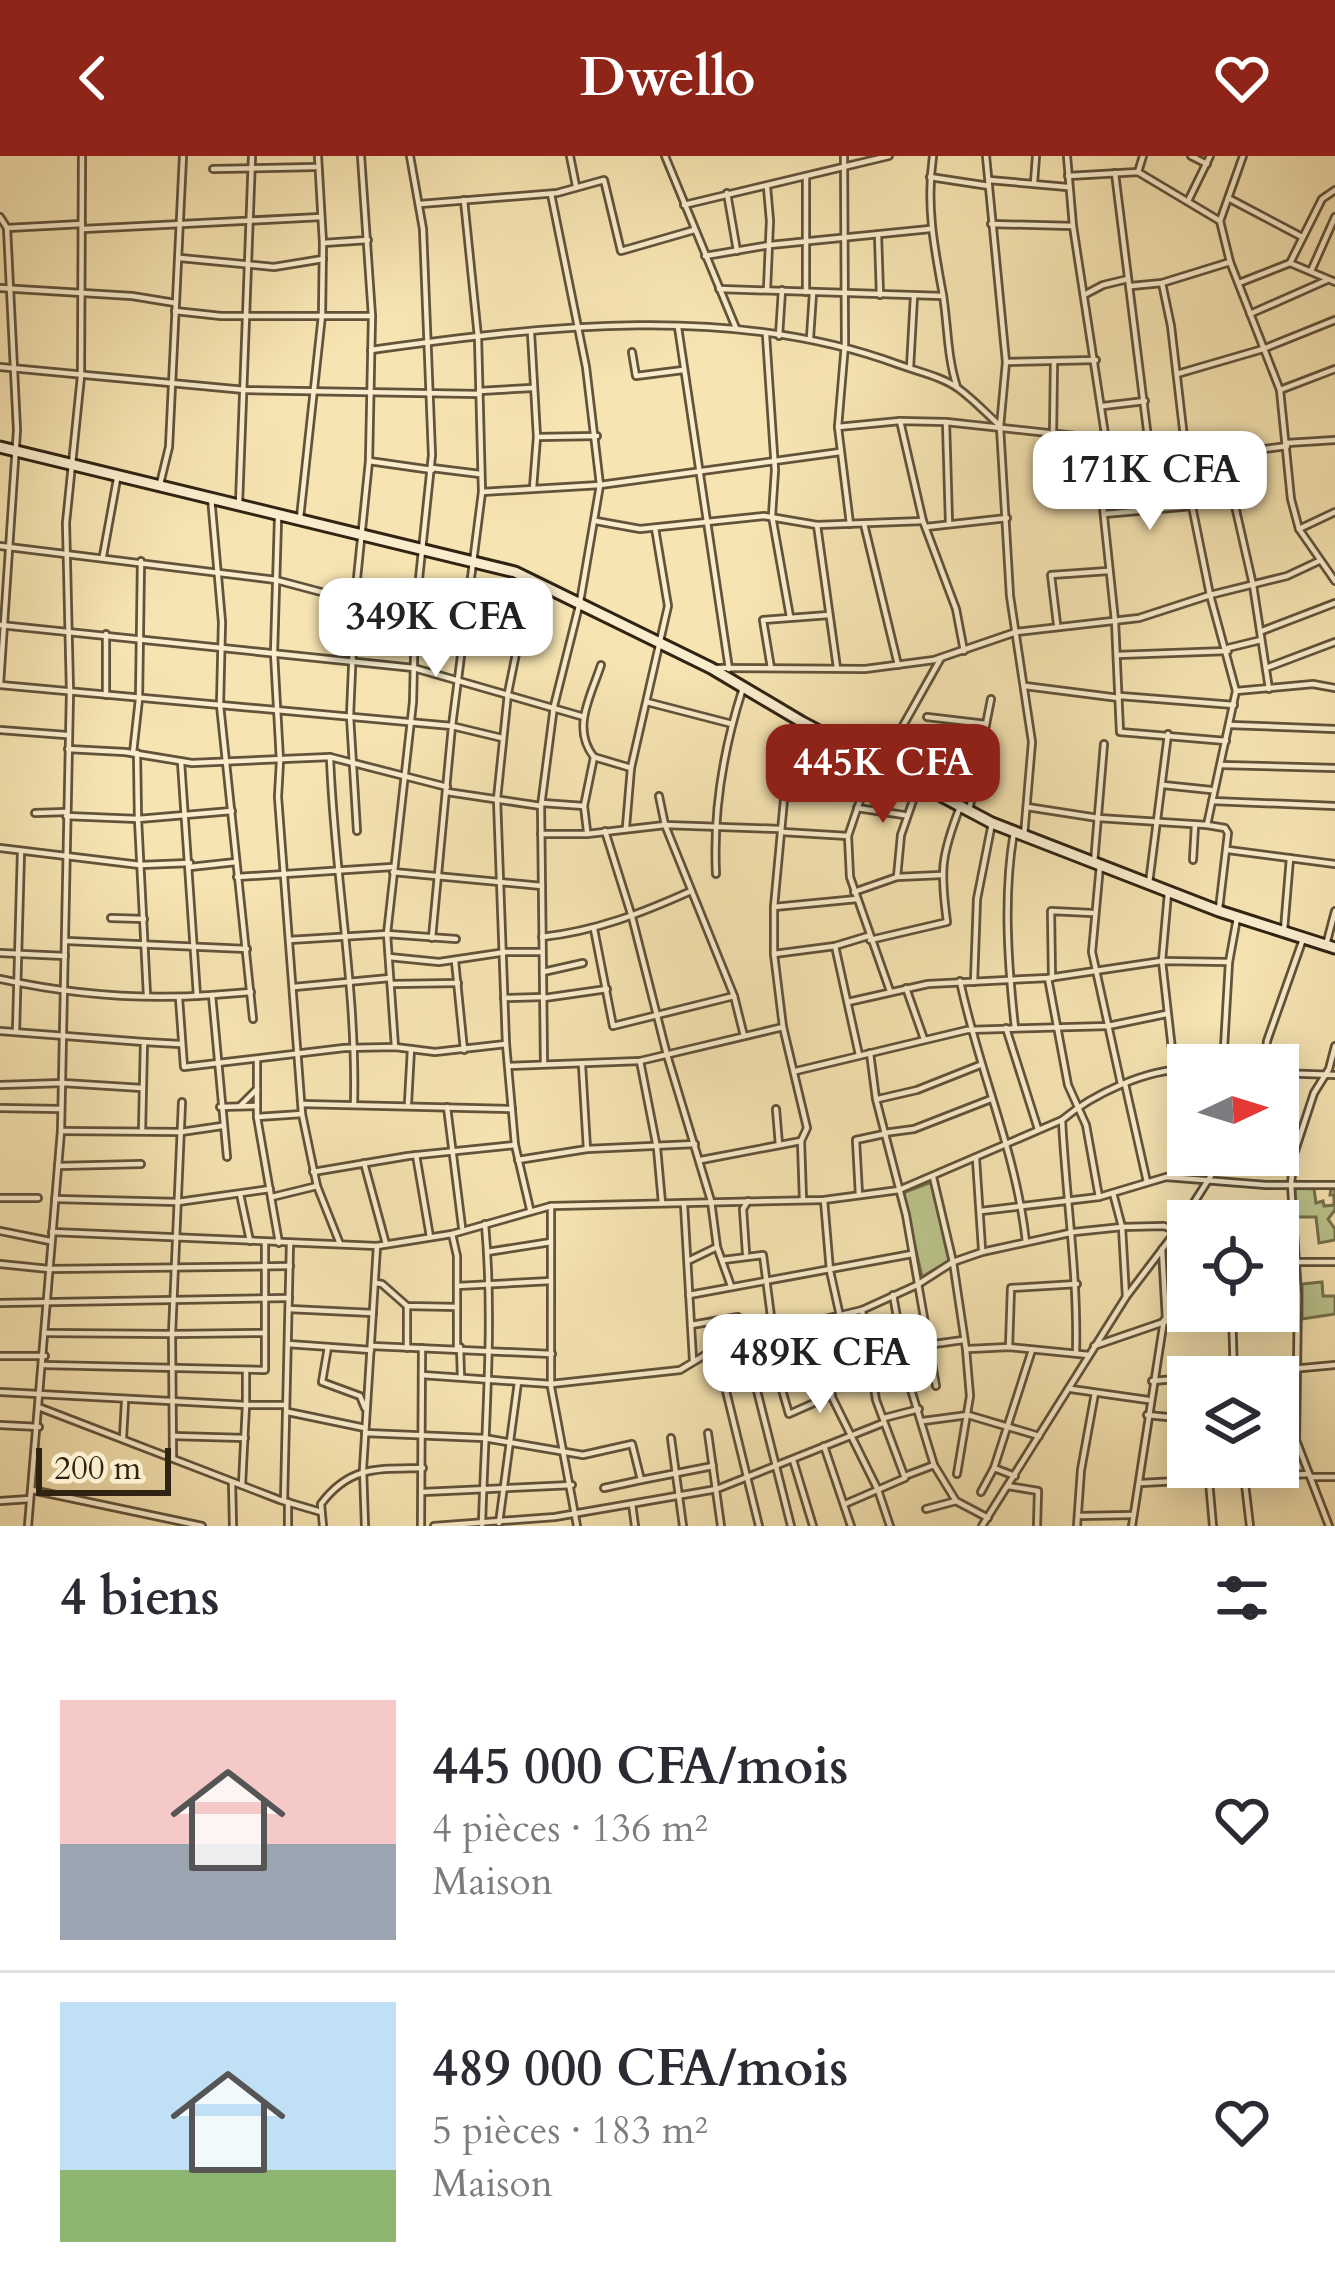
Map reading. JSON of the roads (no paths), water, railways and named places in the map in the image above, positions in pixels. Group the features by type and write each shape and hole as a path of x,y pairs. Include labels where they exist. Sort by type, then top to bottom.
{"street":[{"path":"28,1526 62,1109 70,692 66,523 81,376 82,156"},
{"path":"160,484 169,447 183,156"},
{"path":"238,504 252,156"},
{"path":"300,518 322,315 318,156"},
{"path":"357,831 350,716 355,598 369,461 372,316 361,157 373,156"},
{"path":"395,1047 387,934 432,469 420,204 410,156"},
{"path":"570,156 577,188"},
{"path":"665,156 737,331"},
{"path":"844,156 844,344 838,427 850,524"},
{"path":"684,205 886,156"},
{"path":"933,156 930,229 943,296 947,358 957,387"},
{"path":"986,156 1006,362 1000,427 1007,518 1016,632 1032,742 1028,807 1009,862 1015,1028"},
{"path":"1034,183 1036,156"},
{"path":"1067,156 1106,442"},
{"path":"1191,156 1207,164"},
{"path":"1188,200 1210,156"},
{"path":"1243,156 1220,221 1230,262 1280,390 1291,499 1299,529 1335,581"},
{"path":"1138,172 1142,157"},
{"path":"213,169 318,167"},
{"path":"1068,176 1138,172 1220,221"},
{"path":"1115,173 1149,446"},
{"path":"806,176 810,338"},
{"path":"930,177 1069,187"},
{"path":"420,204 551,194 605,182 621,251 694,230"},
{"path":"766,185 767,289"},
{"path":"1291,263 1322,199 1335,190"},
{"path":"727,193 737,251"},
{"path":"544,1064 541,805 554,706 580,602 600,485 578,328 551,194"},
{"path":"1230,199 1303,237"},
{"path":"432,938 457,677 482,492 478,337 464,200"},
{"path":"0,217 7,228 15,369 15,451 4,547 0,684 139,700 276,707 452,726 502,738"},
{"path":"7,228 321,217"},
{"path":"1311,271 1335,217"},
{"path":"991,224 1073,226"},
{"path":"705,256 930,229"},
{"path":"878,235 880,295"},
{"path":"1327,236 1335,240"},
{"path":"323,244 368,240"},
{"path":"179,258 248,266 323,259"},
{"path":"1084,295 1103,285 1162,283 1230,262"},
{"path":"1239,283 1291,263 1332,281"},
{"path":"1250,314 1332,281"},
{"path":"1162,283 1192,506 1236,691 1207,825"},
{"path":"0,288 83,292 248,316 372,316"},
{"path":"719,289 943,296"},
{"path":"779,336 782,290"},
{"path":"910,368 914,296"},
{"path":"1177,374 1263,350 1335,320"},
{"path":"678,327 729,669"},
{"path":"371,350 578,328 678,327 810,338 844,344 957,387 1000,427"},
{"path":"531,333 537,437 533,488"},
{"path":"766,334 774,460 772,516 790,617"},
{"path":"632,352 636,376 683,370"},
{"path":"1006,362 1096,360"},
{"path":"1053,435 1054,362"},
{"path":"0,367 169,385 371,395 532,388"},
{"path":"1280,390 1335,369"},
{"path":"1103,406 1145,401"},
{"path":"900,421 964,651"},
{"path":"838,427 946,422 1223,452 1335,440"},
{"path":"946,422 949,523"},
{"path":"537,437 596,436"},
{"path":"1096,441 1115,621 1120,732 1226,741"},
{"path":"0,447 474,560 531,579 711,668 877,764 992,823 1238,918 1330,946 1335,911"},
{"path":"482,492 600,485 841,452"},
{"path":"1223,452 1253,585 1269,689"},
{"path":"369,461 482,475"},
{"path":"103,557 118,473"},
{"path":"211,497 220,705 253,1019"},
{"path":"1104,514 1192,506"},
{"path":"1299,529 1335,512"},
{"path":"279,513 274,653 278,796 302,1114 317,1186 341,1246"},
{"path":"596,521 655,527 772,516 817,525 1007,518"},
{"path":"865,524 898,664"},
{"path":"817,525 837,668"},
{"path":"626,827 632,768 662,643 668,588 659,565 655,527"},
{"path":"4,547 216,570 355,598 415,617 517,632"},
{"path":"141,561 135,753 147,995"},
{"path":"711,668 837,668 941,658 1016,632 1139,618 1288,576 1319,561"},
{"path":"1057,624 1051,575 1108,571"},
{"path":"531,579 517,632 497,799 506,1044 515,1145 531,1211"},
{"path":"1260,632 1335,603"},
{"path":"771,670 764,620 829,615"},
{"path":"3,625 414,668 584,717"},
{"path":"106,634 106,696"},
{"path":"1117,655 1228,650 1261,640"},
{"path":"1266,668 1335,642"},
{"path":"890,991 855,896 848,836 877,764 941,658"},
{"path":"602,664 584,717 583,740 594,757 632,768"},
{"path":"1236,691 1313,684 1335,688"},
{"path":"1025,686 1234,705"},
{"path":"716,874 714,826 732,724 744,687"},
{"path":"774,954 947,922 943,852 965,809 991,700"},
{"path":"647,702 732,724"},
{"path":"927,718 986,724"},
{"path":"802,722 789,746 774,954 783,1027 807,1128 801,1141 803,1200"},
{"path":"1230,725 1335,729"},
{"path":"0,730 68,735"},
{"path":"1149,885 1168,734"},
{"path":"1104,744 1092,952 1148,1182"},
{"path":"68,749 226,764 330,757 447,790 541,805 584,806"},
{"path":"330,757 336,869 355,1048 354,1105"},
{"path":"587,834 584,806 594,757"},
{"path":"181,762 196,996"},
{"path":"1221,765 1335,768"},
{"path":"1163,785 1214,791"},
{"path":"897,877 907,816 918,786"},
{"path":"784,788 861,797"},
{"path":"659,796 665,825 734,996 744,1036"},
{"path":"1212,801 1335,806"},
{"path":"1028,807 1225,828 1228,850 1219,911"},
{"path":"857,808 907,816"},
{"path":"34,813 138,819 232,811"},
{"path":"974,982 977,899 992,823"},
{"path":"542,834 665,825 848,836"},
{"path":"1193,860 1195,825"},
{"path":"605,831 700,1160 717,1247 731,1286"},
{"path":"0,848 140,866 236,862"},
{"path":"1228,850 1335,864"},
{"path":"16,1031 21,851"},
{"path":"1283,933 1291,858"},
{"path":"237,878 336,869 392,870 438,879 542,886"},
{"path":"774,907 855,896 897,877 941,875"},
{"path":"542,937 594,929 693,890"},
{"path":"1168,892 1162,961 1169,1044"},
{"path":"1092,914 1051,911 1050,978 1056,1028 1076,1108 1086,1125 1099,1197"},
{"path":"110,918 144,919"},
{"path":"1224,1044 1229,962 1238,918"},
{"path":"594,929 613,1027 734,996"},
{"path":"289,940 344,934 455,939"},
{"path":"1267,1044 1303,939"},
{"path":"65,941 247,949"},
{"path":"835,946 860,1055"},
{"path":"389,957 455,961 502,952 542,952"},
{"path":"0,953 65,956"},
{"path":"455,961 464,1049"},
{"path":"848,1002 960,981 1050,978 1162,961 1229,962"},
{"path":"543,972 583,964"},
{"path":"0,979 65,991 179,998 250,992"},
{"path":"293,987 350,981 458,983"},
{"path":"960,981 980,1065 1007,1142 1026,1243"},
{"path":"906,988 925,1040"},
{"path":"504,998 607,989"},
{"path":"212,995 227,1157"},
{"path":"179,998 184,1067 355,1048 464,1049 506,1044"},
{"path":"796,1070 970,1030 1108,1026 1166,1014"},
{"path":"508,1066 640,1061 783,1027"},
{"path":"1006,1028 1038,1129"},
{"path":"0,1031 182,1044"},
{"path":"142,1132 144,1042"},
{"path":"1292,1200 1294,1154 1335,1046"},
{"path":"408,1104 411,1048"},
{"path":"869,1053 936,1386"},
{"path":"257,1060 256,1118 280,1243"},
{"path":"640,1061 662,1203"},
{"path":"582,1064 587,1150"},
{"path":"876,1099 916,1090 980,1065"},
{"path":"52,1232 377,1246 452,1234 551,1206 824,1200 899,1190 1062,1120 1123,1085 1167,1071"},
{"path":"1299,1073 1335,1075"},
{"path":"0,1085 142,1088"},
{"path":"238,1107 257,1089"},
{"path":"859,1195 856,1140 914,1130 992,1099"},
{"path":"173,1457 172,1334 182,1102"},
{"path":"302,1104 512,1109"},
{"path":"220,1106 256,1106"},
{"path":"447,1107 462,1229"},
{"path":"0,1108 62,1109"},
{"path":"776,1109 779,1145"},
{"path":"256,1118 302,1114"},
{"path":"1062,1120 1066,1203 1074,1232 1078,1284 1076,1353"},
{"path":"61,1131 181,1132 222,1126"},
{"path":"700,1160 801,1141"},
{"path":"518,1160 587,1150 694,1144"},
{"path":"314,1172 515,1145"},
{"path":"416,1155 430,1238"},
{"path":"976,1159 982,1252"},
{"path":"364,1163 386,1244"},
{"path":"58,1166 141,1164"},
{"path":"981,1211 1066,1203 1186,1176 1335,1185"},
{"path":"1196,1200 1211,1176"},
{"path":"933,1177 953,1262 966,1349 968,1415 957,1474"},
{"path":"55,1199 178,1202 317,1186"},
{"path":"1113,1193 1122,1227 1126,1297"},
{"path":"240,1194 250,1242"},
{"path":"0,1198 38,1198"},
{"path":"824,1200 830,1271 840,1316"},
{"path":"746,1255 742,1209 748,1201"},
{"path":"685,1204 693,1360"},
{"path":"551,1206 551,1384 578,1526"},
{"path":"482,1525 490,1349 485,1224"},
{"path":"422,1375 551,1384 680,1370 725,1343 862,1310 953,1262 982,1252 1074,1232 1167,1228"},
{"path":"0,1232 50,1241"},
{"path":"452,1234 460,1377"},
{"path":"488,1252 551,1242"},
{"path":"0,1355 172,1369 265,1370 265,1243"},
{"path":"982,1526 1126,1297 1167,1243"},
{"path":"288,1526 290,1244"},
{"path":"365,1526 363,1469 377,1246"},
{"path":"688,1260 717,1247"},
{"path":"1132,1526 1148,1400 1165,1319 1162,1249"},
{"path":"723,1260 763,1255 770,1333 788,1414 832,1396"},
{"path":"689,1295 912,1255"},
{"path":"1299,1264 1335,1262"},
{"path":"0,1264 49,1269 290,1266"},
{"path":"457,1286 551,1282"},
{"path":"375,1283 407,1306 457,1306"},
{"path":"1010,1347 1011,1288 1078,1284"},
{"path":"893,1294 910,1383 934,1466 956,1501 988,1518"},
{"path":"0,1304 289,1298"},
{"path":"406,1348 407,1306"},
{"path":"289,1309 373,1313"},
{"path":"862,1310 883,1421 904,1476"},
{"path":"691,1325 738,1317"},
{"path":"1094,1346 1165,1319"},
{"path":"813,1322 823,1379 878,1490 890,1526"},
{"path":"46,1333 265,1334"},
{"path":"744,1339 791,1526"},
{"path":"927,1345 963,1340"},
{"path":"288,1344 552,1354"},
{"path":"328,1347 322,1382 360,1396 366,1410"},
{"path":"966,1349 1010,1347 1089,1354"},
{"path":"421,1526 422,1348"},
{"path":"716,1350 759,1526"},
{"path":"981,1492 994,1468 1032,1350"},
{"path":"1299,1366 1335,1365"},
{"path":"242,1485 246,1370"},
{"path":"1152,1381 1167,1380"},
{"path":"499,1523 518,1382"},
{"path":"1068,1389 1148,1400"},
{"path":"0,1392 286,1409 365,1430 484,1438 583,1455 632,1444 641,1480"},
{"path":"1076,1526 1095,1394"},
{"path":"123,1438 125,1400"},
{"path":"40,1408 321,1512"},
{"path":"434,1526 499,1523 717,1490 919,1409"},
{"path":"923,1420 968,1415 1039,1436"},
{"path":"1147,1415 1167,1417"},
{"path":"0,1425 39,1427"},
{"path":"708,1433 722,1526"},
{"path":"173,1436 245,1438"},
{"path":"670,1438 682,1526"},
{"path":"824,1446 850,1526"},
{"path":"1299,1448 1329,1526"},
{"path":"793,1460 813,1526"},
{"path":"604,1489 713,1466"},
{"path":"845,1504 934,1466"},
{"path":"323,1526 321,1504 363,1469 423,1468"},
{"path":"994,1468 1015,1476"},
{"path":"1299,1477 1335,1477"},
{"path":"1138,1483 1167,1481"},
{"path":"232,1482 233,1526"},
{"path":"423,1492 572,1485"},
{"path":"1008,1486 1038,1491 1037,1526"},
{"path":"1210,1488 1213,1526"},
{"path":"1246,1488 1250,1526"},
{"path":"0,1501 32,1495 202,1526"},
{"path":"926,1509 956,1501"},
{"path":"632,1504 635,1526"},
{"path":"1077,1516 1133,1515"}]}
